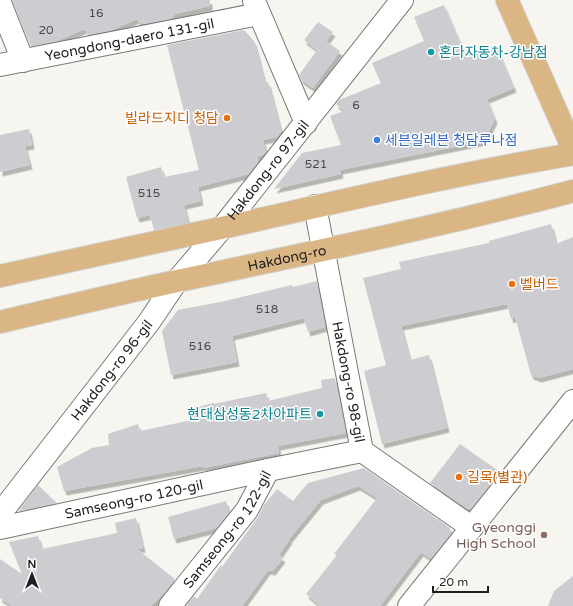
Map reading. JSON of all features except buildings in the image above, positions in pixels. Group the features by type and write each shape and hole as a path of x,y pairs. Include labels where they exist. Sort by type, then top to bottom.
{"main road":[{"path":"507,0 573,149"},
{"path":"0,276 502,166 573,154"},
{"name":"Hakdong-ro","path":"0,322 176,282 323,251 504,209 573,191"}],"street":[{"path":"306,123 402,0"},
{"path":"0,3 23,61"},
{"name":"Hakdong-ro 97-gil","path":"222,228 306,123 256,7"},
{"name":"Yeongdong-daero 131-gil","path":"0,65 256,7"},
{"name":"Hakdong-ro 98-gil","path":"315,206 362,452 471,527"},
{"name":"Hakdong-ro 96-gil","path":"0,514 149,322 176,282 222,228"},
{"path":"409,606 573,401"},
{"name":"Samseong-ro 122-gil","path":"170,606 247,510 268,470 362,452"},
{"name":"Samseong-ro 120-gil","path":"0,528 268,470"}],"place":[{"name":"혼다자동차-강남점","path":"431,52"},
{"name":"빌라드지디 청담","path":"227,118"},
{"name":"세븐일레븐 청담루나점","path":"377,140"},
{"name":"벨버드","path":"512,284"},
{"name":"현대삼성동2차아파트","path":"320,414"},
{"name":"길목(별관)","path":"459,477"},
{"name":"Gyeonggi High School","path":"544,535"}]}
